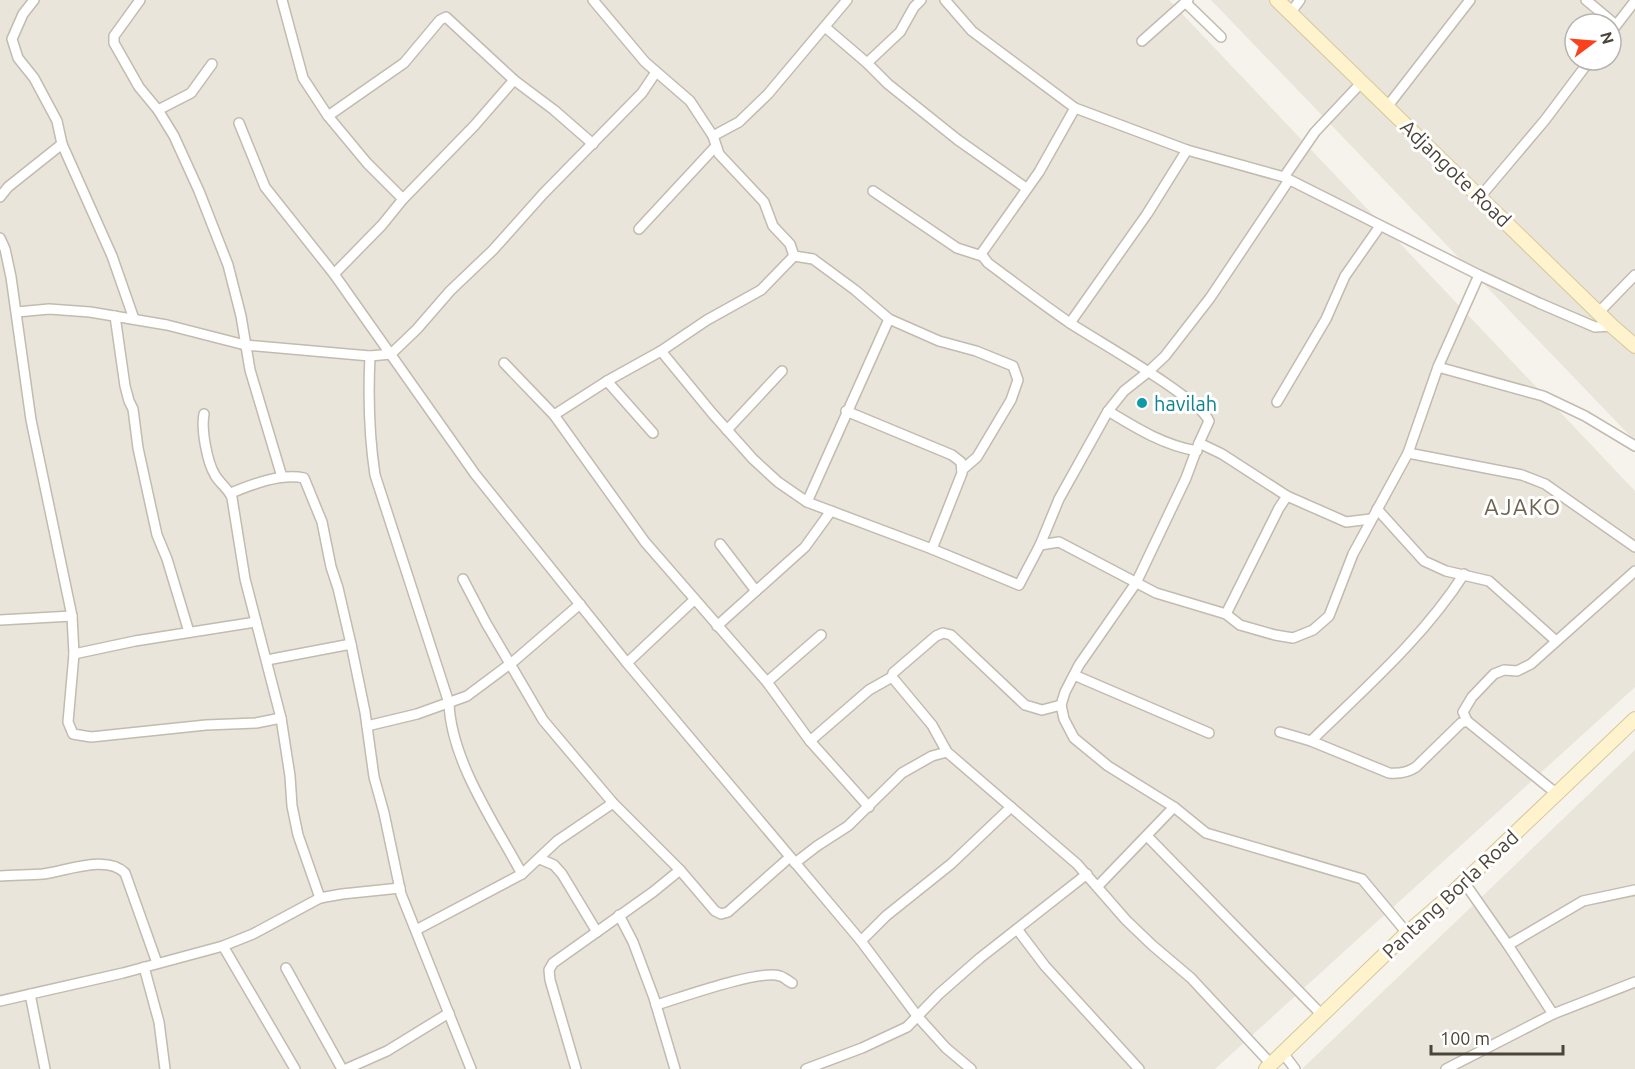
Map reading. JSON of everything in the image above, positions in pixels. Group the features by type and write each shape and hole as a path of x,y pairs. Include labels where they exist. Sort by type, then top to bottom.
{"street":[{"path":"34,0 23,14 12,39 18,58 34,78 57,121 62,144 112,256 134,319"},
{"path":"140,0 114,36 114,43 139,87 158,110 174,136 228,265 250,370 282,477"},
{"path":"282,0 303,78 328,116 367,163 403,199"},
{"path":"593,0 656,72 690,101 713,136 726,162 764,201 773,226 790,244 794,256"},
{"path":"713,136 739,122 768,94 847,0"},
{"path":"867,63 900,32 921,0"},
{"path":"945,0 980,38 1075,108 1187,150 1287,178 1479,275 1595,327 1612,326"},
{"name":"Adjangote Road","path":"1277,0 1635,346"},
{"path":"1291,12 1300,0"},
{"path":"1387,107 1470,0"},
{"path":"1586,0 1598,12"},
{"path":"1142,41 1186,1 1221,37"},
{"path":"1623,16 1635,1"},
{"path":"328,116 404,63 444,17 453,21 514,80 554,110 593,144"},
{"path":"825,27 888,84 949,133 1026,188"},
{"path":"158,110 191,93 212,64"},
{"path":"17,312 49,309 90,312 134,319 245,345 370,356 391,354 642,93 656,72"},
{"path":"1480,197 1545,120 1581,72"},
{"path":"334,274 474,126 514,80"},
{"path":"661,351 753,459 778,482 807,502 932,549 1019,585 1040,545 1059,499 1108,411 1124,391 1165,356 1210,298 1315,132 1362,82"},
{"path":"982,256 987,244 1039,172 1075,108"},
{"path":"239,123 265,187 334,274 475,474 627,663 861,941 918,1017 946,1048 971,1069"},
{"path":"0,197 62,144"},
{"path":"639,229 686,181 716,146"},
{"path":"1070,323 1147,214 1187,150"},
{"path":"0,179 8,188"},
{"path":"873,191 957,248 982,256 1070,323 1148,372 1203,411 1209,421 1186,478 1136,583 1065,692 1061,705 1064,719 1074,738 1108,766 1174,807 1206,833 1362,879 1407,933"},
{"path":"1277,402 1326,319 1346,276 1380,226"},
{"path":"0,238 11,277 17,312 31,420 72,616 74,654 68,722 73,734 91,737 206,725 256,723 281,718"},
{"path":"794,256 813,259 889,319 939,341 976,351 1013,366 1018,380 1011,400 977,458 962,470"},
{"path":"555,415 607,381 661,351 707,320 761,290 794,256"},
{"path":"1040,545 1059,542 1156,593 1226,614 1240,625 1293,638 1313,630 1329,616 1353,554 1408,453 1438,367 1479,275"},
{"path":"1598,312 1635,275"},
{"path":"115,316 125,386 135,420 138,448 157,535 168,559 189,632"},
{"path":"807,502 889,319"},
{"path":"370,356 369,417 375,475 449,703 450,722 462,760 522,874"},
{"path":"504,363 555,415 645,542 767,682 810,741 869,807"},
{"path":"1438,367 1543,396 1585,416 1635,446"},
{"path":"727,430 782,371"},
{"path":"607,381 652,433"},
{"path":"846,411 952,455 961,462 962,470 932,549"},
{"path":"1108,411 1147,435 1179,448 1198,447 1222,454 1287,496 1346,522 1371,519"},
{"path":"204,414 202,422 206,446 215,474 231,493 245,579 281,718 298,835 320,898"},
{"path":"1408,453 1522,475 1545,484 1635,547"},
{"path":"231,493 282,477 295,476 304,478 310,489 322,522 351,644 374,777 400,888 471,1069"},
{"path":"1226,614 1278,508 1287,496"},
{"path":"1377,509 1424,561 1446,571 1489,581 1555,640"},
{"path":"717,626 812,540 831,511"},
{"path":"720,544 756,591"},
{"path":"1557,794 1467,721 1463,712 1494,674 1504,670 1518,672 1531,663 1635,571"},
{"path":"1311,741 1403,651 1448,598 1464,574"},
{"path":"463,579 480,613 543,720 613,803 721,914 728,912 793,860 848,826 902,773 932,756 947,752"},
{"path":"627,663 694,600"},
{"path":"367,726 417,714 466,696 510,664 580,604"},
{"path":"0,620 72,616"},
{"path":"74,654 256,622"},
{"path":"810,741 869,690 892,678 893,673 936,636 943,633 951,635 1025,705 1042,710 1061,705"},
{"path":"767,682 821,635"},
{"path":"267,660 351,644"},
{"path":"1074,675 1209,733"},
{"path":"892,678 932,725 947,752 1050,839 1087,874 1126,920 1191,978 1268,1067"},
{"name":"Pantang Borla Road","path":"1268,1067 1635,719"},
{"path":"1280,732 1311,741 1389,773 1398,774 1416,767 1461,723 1467,721"},
{"path":"416,930 522,874 557,842 613,803"},
{"path":"861,941 886,916 951,864 1011,807"},
{"path":"1098,886 1174,807"},
{"path":"1147,836 1323,1016"},
{"path":"540,859 554,865 562,874 597,932"},
{"path":"0,876 45,874 91,865 112,865 120,868 125,873 157,963"},
{"path":"576,1069 549,970 553,963 680,870"},
{"path":"806,1069 907,1027 939,994 1087,874"},
{"path":"1464,882 1553,1014"},
{"path":"0,1001 223,946 253,934 320,898 400,888"},
{"path":"1508,945 1578,904 1635,890"},
{"path":"619,915 633,942 656,1005 675,1069"},
{"path":"1017,929 1045,966 1139,1069"},
{"path":"223,946 295,1069"},
{"path":"144,967 159,1022 165,1069"},
{"path":"286,968 344,1069 387,1051 449,1013"},
{"path":"656,1005 735,981 779,976 792,983"},
{"path":"1446,1069 1553,1014 1635,982"},
{"path":"30,994 45,1069"},
{"path":"1283,1053 1295,1069"}],"shaded area":[{"path":"0,0 1169,0 1635,491 1635,687 1215,1069 0,1069"},
{"path":"1211,0 1635,0 1635,441"},
{"path":"1635,750 1635,1069 1302,1069"}],"place":[{"name":"havilah","path":"1142,403"}],"district":[{"name":"AJAKO","path":"1523,506"}]}
